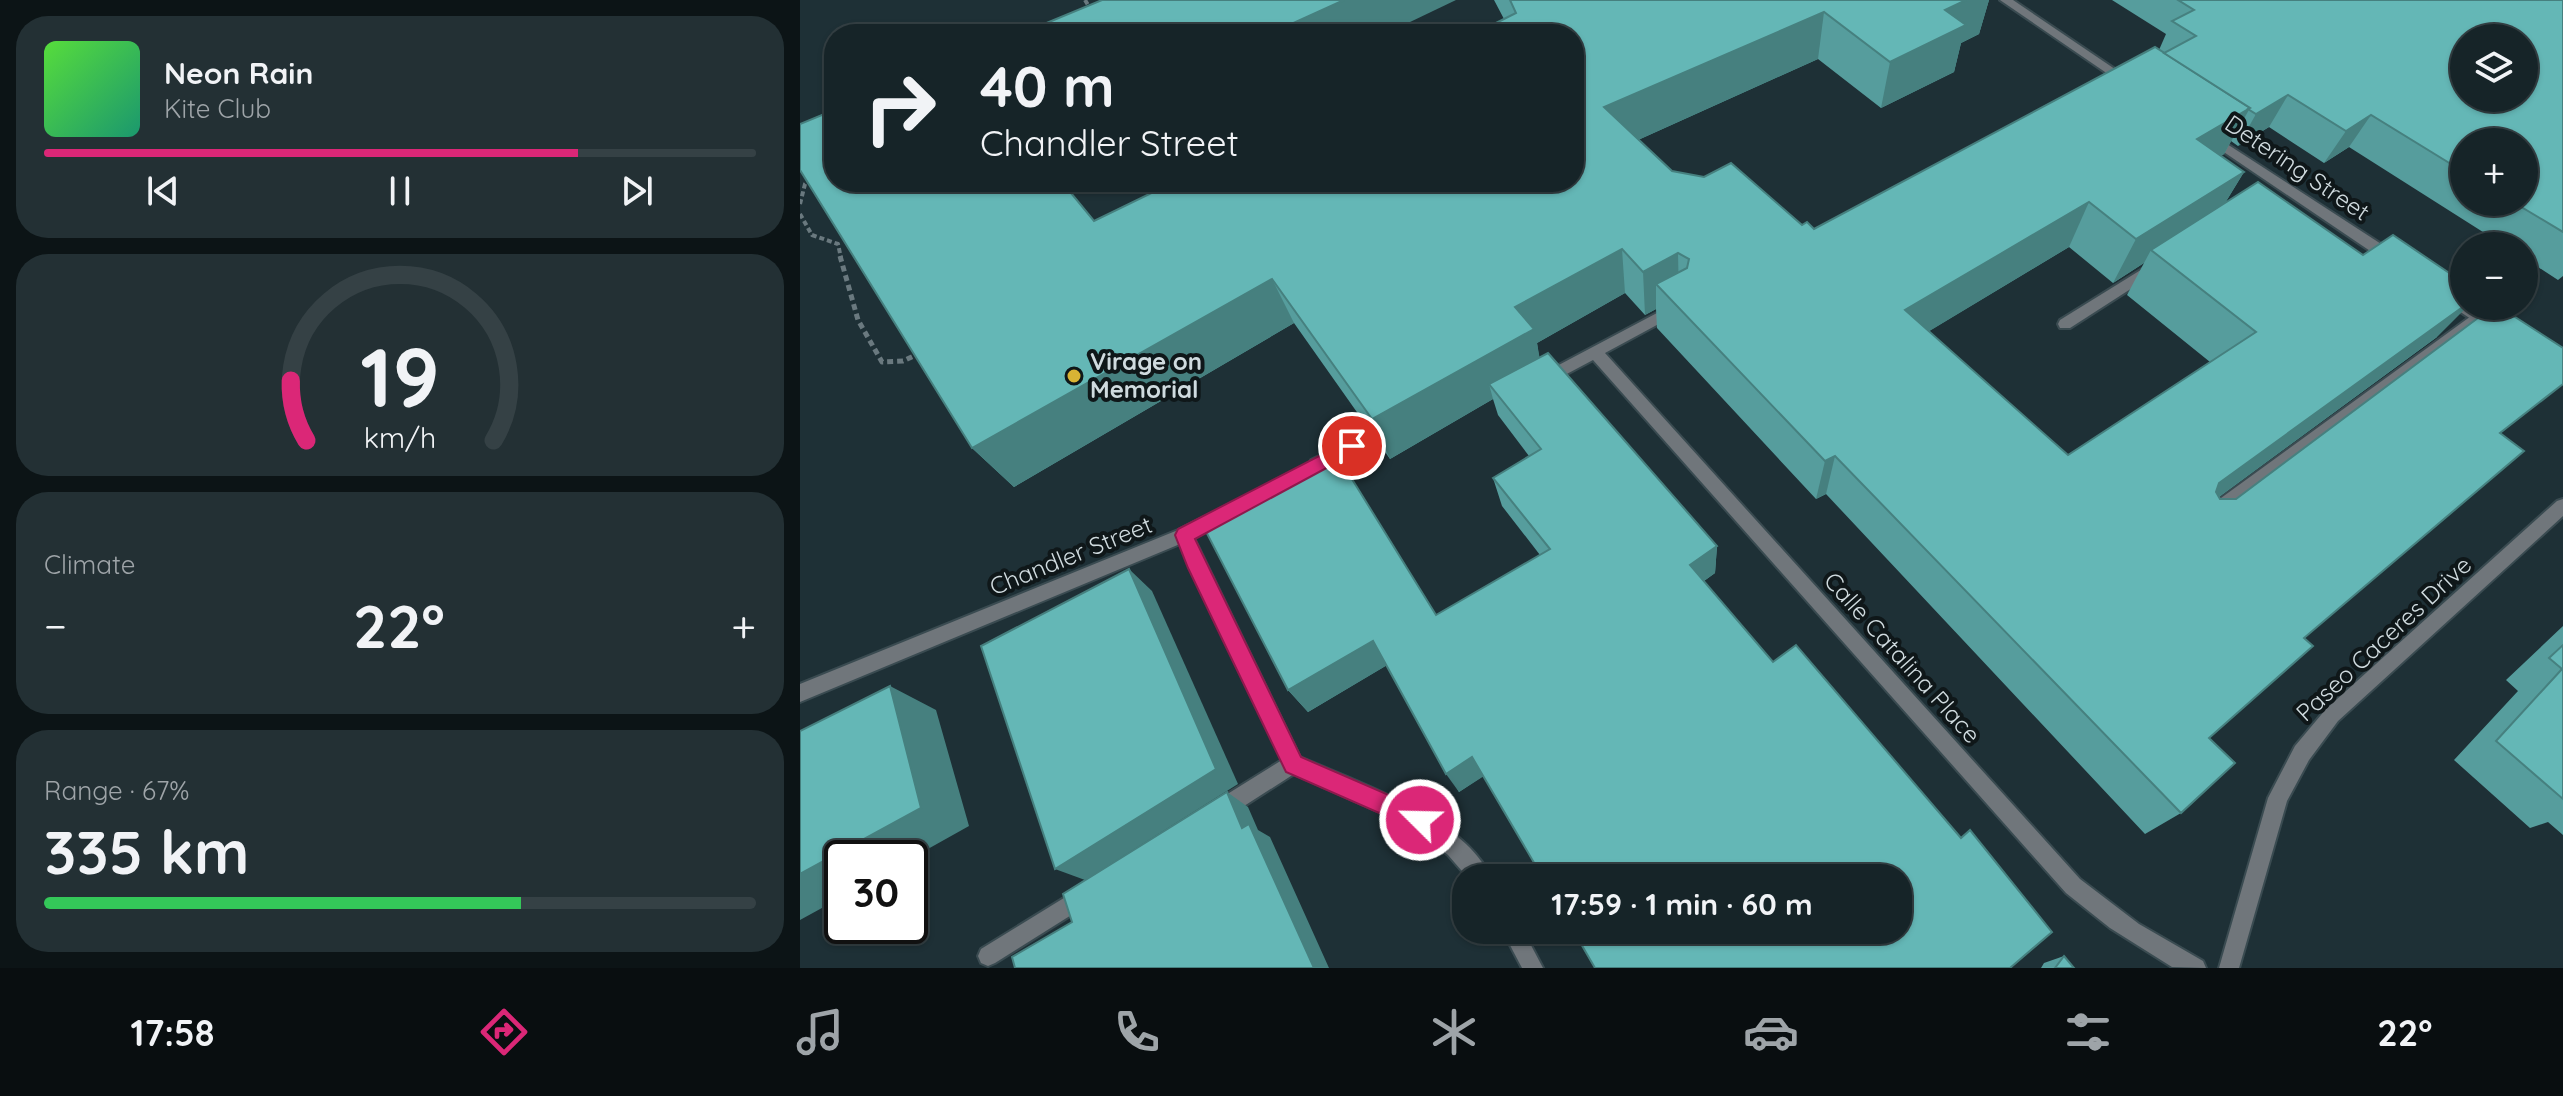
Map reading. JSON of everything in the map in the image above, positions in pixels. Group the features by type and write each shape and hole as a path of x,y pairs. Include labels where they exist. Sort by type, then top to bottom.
{"street":[{"path":"2006,0 2137,88"},
{"name":"Detering Street","path":"2194,126 2276,188 2399,264"},
{"path":"2065,324 2169,257"},
{"path":"2439,290 2450,297"},
{"path":"1529,388 1680,305"},
{"path":"2207,518 2473,320"},
{"path":"2484,320 2515,341"},
{"name":"Calle Catalina Place","path":"1595,352 2073,886 2106,916 2196,968"},
{"path":"1296,476 1352,446"},
{"name":"Chandler Street","path":"800,693 1184,535 1240,506"},
{"name":"Paseo Caceres Drive","path":"2229,968 2278,798 2302,753 2332,715 2563,506"},
{"path":"1184,535 1194,562 1293,764 1420,820 1455,848 1469,864"},
{"path":"1200,823 1293,764"},
{"path":"988,956 1108,881"},
{"path":"1520,944 1533,968"}],"path":[{"path":"1085,0 1085,5 1096,16"},
{"path":"800,204 805,184 821,167"},
{"path":"800,214 812,235 838,244 845,289 865,338 882,362 903,361 924,351"}],"building":[{"path":"1102,0 1344,0 1291,24 1044,24"},
{"path":"1510,0 1966,0 1945,10 1966,25 1890,62 1824,12 1604,107 1672,171 1704,177 1731,163 1802,225 1807,222 1814,229 2155,47 2250,108 2197,139 2244,172 2136,239 2089,202 1905,310 2068,455 2256,332 2151,250 2258,182 2363,255 2393,235 2450,274 2450,316 2219,483 2216,492 2220,499 2236,499 2475,320 2520,320 2563,348 2563,384 2500,433 2524,451 2304,638 2313,646 2209,738 2235,763 2181,813 1835,456 1825,461 1656,284 1687,268 1689,259 1678,253 1643,272 1622,249 1515,307 1534,329 1372,419 1272,279 972,448 800,170 800,124 824,114 824,192 1070,192 1094,221 1153,192 1584,192 1584,24 1494,24 1516,13"},
{"path":"2178,0 2563,0 2563,232 2536,216 2538,128 2450,128 2450,163 2371,115 2346,131 2288,95 2256,114 2164,53 2196,36 2172,21 2194,10"},
{"path":"1548,353 1717,546 1690,565 1773,662 1796,645 1961,838 1970,830 2052,932 2010,968 1595,968 1581,944 1912,944 1912,864 1535,864 1472,757 1446,774 1373,641 1288,690 1200,520 1334,450 1436,615 1550,549 1493,478 1541,449 1489,384"},
{"path":"1129,569 1216,769 1055,869 981,646"},
{"path":"2563,645 2563,799 2496,741 2562,669 2549,658"},
{"path":"890,686 921,808 862,840 824,840 824,861 800,874 800,731"},
{"path":"1227,792 1242,828 1249,824 1314,968 1015,968 1012,957 1072,922 1063,894"},
{"path":"2064,956 2074,968 2055,968"}],"place":[{"name":"Virage on Memorial","path":"1074,376"}],"route":[{"path":"1352,446 1184,535 1194,562 1293,764 1420,820"}]}
